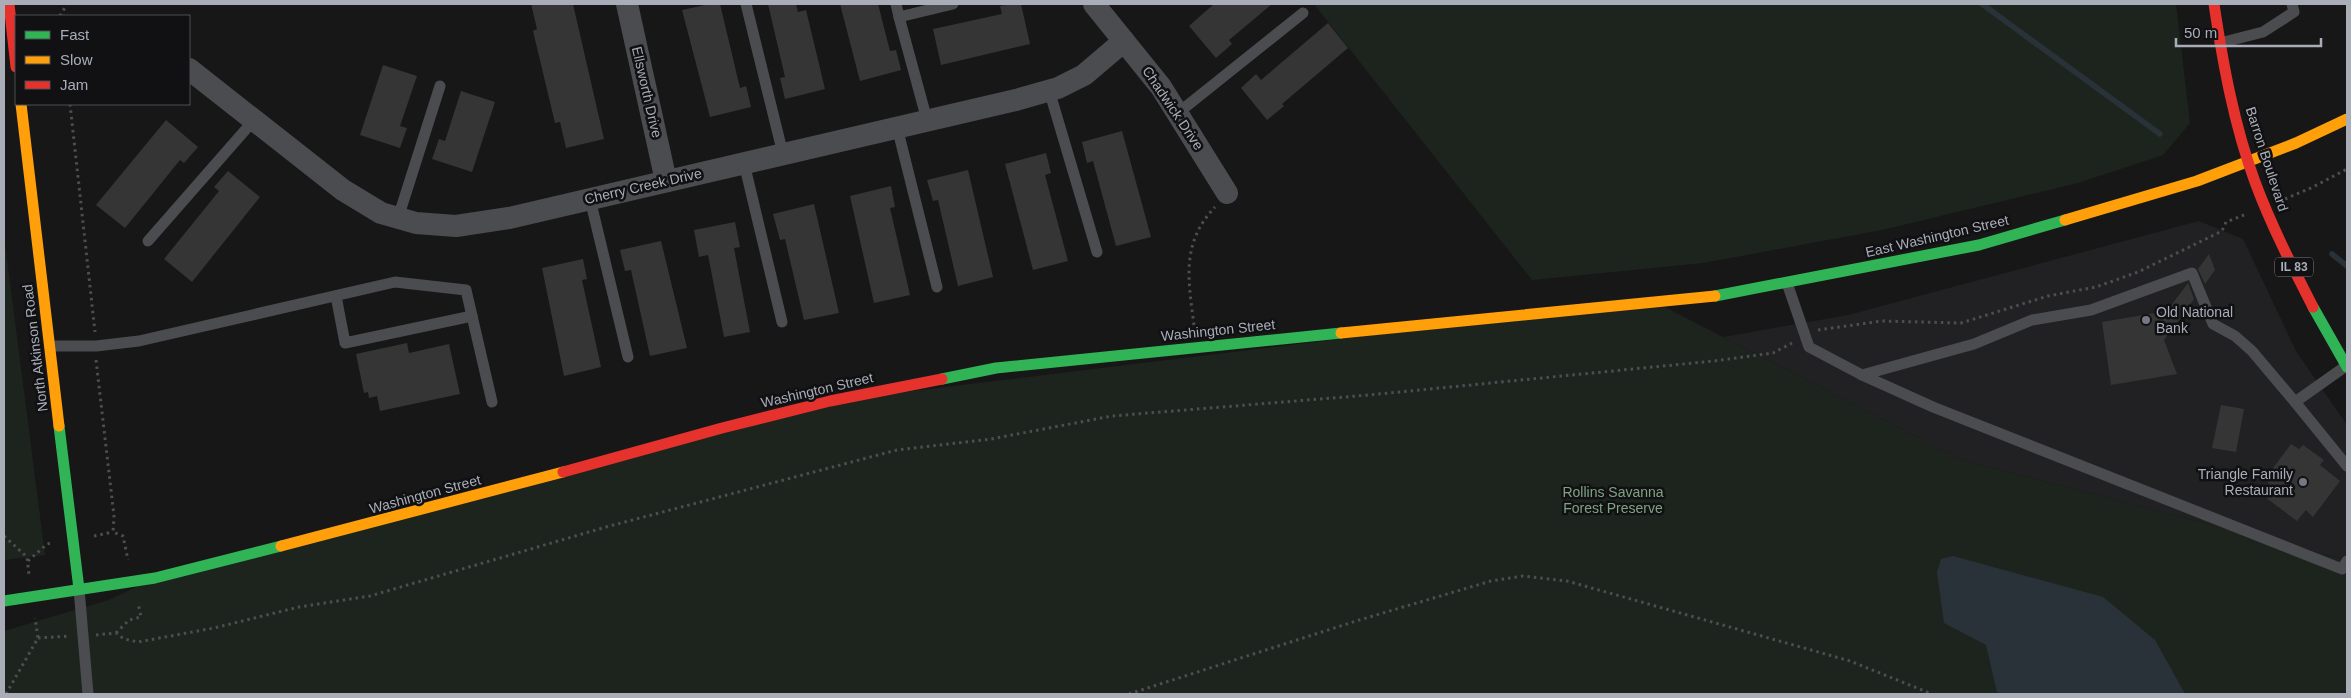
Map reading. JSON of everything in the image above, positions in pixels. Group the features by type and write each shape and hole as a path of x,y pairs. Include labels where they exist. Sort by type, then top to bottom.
{"main road":[{"path":"9,4 15,53"},
{"name":"Barron Boulevard","path":"2214,4 2229,87 2265,207 2314,309 2347,366"},
{"name":"North Atkinson Road","path":"21,105 79,589"},
{"path":"2250,162 2347,120"},
{"name":"East Washington Street","path":"1653,301 1723,295 1979,245 2197,181 2250,162"},
{"name":"Washington Street","path":"4,601 155,578 447,505 722,428 830,401 996,368 1653,301"}],"street":[{"name":"Ellsworth Drive","path":"627,4 666,180"},
{"name":"Chadwick Drive","path":"1094,4 1161,86 1227,193"},
{"name":"Cherry Creek Drive","path":"190,70 343,190 381,213 416,223 456,226 509,218 666,180 897,128 1049,90 1084,74 1124,41"}],"lane":[{"path":"746,4 783,154"},
{"path":"896,4 927,120"},
{"path":"900,17 953,4"},
{"path":"2220,44 2263,32 2294,12 2292,4"},
{"path":"1178,113 1303,13"},
{"path":"398,218 440,86"},
{"path":"1049,90 1097,252"},
{"path":"148,240 254,120"},
{"path":"897,128 936,287"},
{"path":"744,162 782,322"},
{"path":"590,199 628,357"},
{"path":"1862,375 1974,344 2032,320 2091,310 2192,273 2213,324 2235,336 2252,351 2347,466"},
{"path":"50,346 96,346 188,331 395,282 466,290 492,402"},
{"path":"1787,283 1809,347 1862,375 1943,410 2342,569 2347,561"},
{"path":"336,296 345,343 472,316"},
{"path":"2295,402 2347,366"},
{"path":"79,589 88,694"}],"path":[{"path":"61,15 67,4"},
{"path":"70,105 96,346 96,363 114,516 112,526 113,532 123,536"},
{"path":"2313,188 2347,169"},
{"path":"1196,347 1188,268 1193,237 1202,221 1227,193"},
{"path":"141,617 130,620 116,633 124,639 138,642 214,628 299,606 370,596 606,527 897,450 991,439 1112,416 1370,396 1714,361 1772,353 1821,328 1882,321 1961,323 2048,296 2096,287 2138,272 2214,236 2222,231 2226,222"},
{"path":"4,536 27,557 28,561 47,544"},
{"path":"1129,694 1356,621 1491,581 1523,576 1567,581 1850,661 1932,694"},
{"path":"6,694 38,638"}],"shaded area":[{"path":"2199,221 2243,239 2296,351 2347,425 2347,560 1962,460 1723,337 1848,315"},
{"path":"1953,556 2103,597 2155,640 2185,694 2002,694 1997,692 1986,645 1944,623 1937,572 1941,559"}],"green space":[{"path":"1314,4 2176,4 2190,123 2163,155 2078,183 1882,230 1703,263 1532,280"},
{"path":"4,236 45,555 4,560"},
{"name":"Rollins Savanna Forest Preserve","path":"1653,301 1962,460 2347,560 2347,694 4,694 4,631 109,600 155,578 830,401"}],"building":[{"path":"531,4 573,4 604,139 566,148 560,122 555,123 533,31 537,29"},
{"path":"710,4 720,4 740,88 746,86 751,107 710,117 682,10"},
{"path":"768,4 796,4 798,12 806,10 825,89 785,99 780,78 785,77"},
{"path":"840,4 878,4 890,51 896,50 901,70 860,81"},
{"path":"1021,4 1030,44 941,65 933,29 1002,14 1000,6"},
{"path":"1214,4 1272,4 1229,40 1232,44 1216,58 1189,26"},
{"path":"1328,23 1348,48 1282,104 1284,106 1267,120 1241,88 1256,74 1261,80"},
{"path":"383,65 417,76 400,126 407,128 400,148 360,135"},
{"path":"461,91 495,102 472,172 432,159 439,139 445,141"},
{"path":"166,120 198,147 184,163 180,160 125,228 96,205"},
{"path":"1122,131 1151,237 1116,246 1093,161 1087,163 1082,142"},
{"path":"1046,153 1051,173 1045,175 1068,261 1033,270 1005,164"},
{"path":"968,170 993,277 958,286 938,200 933,201 927,180"},
{"path":"228,171 260,197 192,282 164,259 219,191 214,187"},
{"path":"891,186 895,207 890,208 910,295 874,303 850,196"},
{"path":"814,204 839,313 804,320 785,239 780,240 773,214"},
{"path":"735,222 740,247 734,248 750,332 724,337 708,255 699,257 694,230"},
{"path":"661,241 687,348 650,356 631,270 625,271 620,250"},
{"path":"2209,254 2215,270 2205,284 2198,269"},
{"path":"583,259 587,279 582,280 601,367 564,376 542,268"},
{"name":"Old National Bank","path":"2188,283 2194,299 2164,340 2177,374 2111,385 2102,322 2167,311"},
{"path":"407,343 409,353 449,344 460,394 380,411 377,396 369,398 368,392 364,393 356,354"},
{"path":"2221,405 2244,409 2236,452 2212,448"},
{"name":"Triangle Family Restaurant","path":"2291,444 2299,449 2303,445 2324,460 2320,465 2340,481 2313,517 2306,510 2297,521 2261,494 2269,483 2264,480"}],"waterway":[{"path":"1982,4 2160,134"},
{"path":"2332,254 2347,266"}],"traffic: fast":[{"path":"1715,296 1979,245 2065,220"},
{"path":"2313,307 2347,367"},
{"path":"942,379 996,368 1341,333"},
{"path":"59,426 79,589"},
{"path":"4,601 155,578 281,546"}],"traffic: slow":[{"path":"21,105 59,426"},
{"path":"2065,220 2197,181 2296,143 2347,119"},
{"path":"1341,333 1715,296"},
{"path":"281,546 563,472"}],"traffic: jam":[{"path":"9,4 15,58"},
{"path":"2214,4 2230,94 2241,139 2255,182 2275,230 2313,307"},
{"path":"563,472 722,428 830,401 942,379"}],"place":[{"name":"Old National Bank","path":"2146,320"},
{"name":"Triangle Family Restaurant","path":"2303,482"}]}
